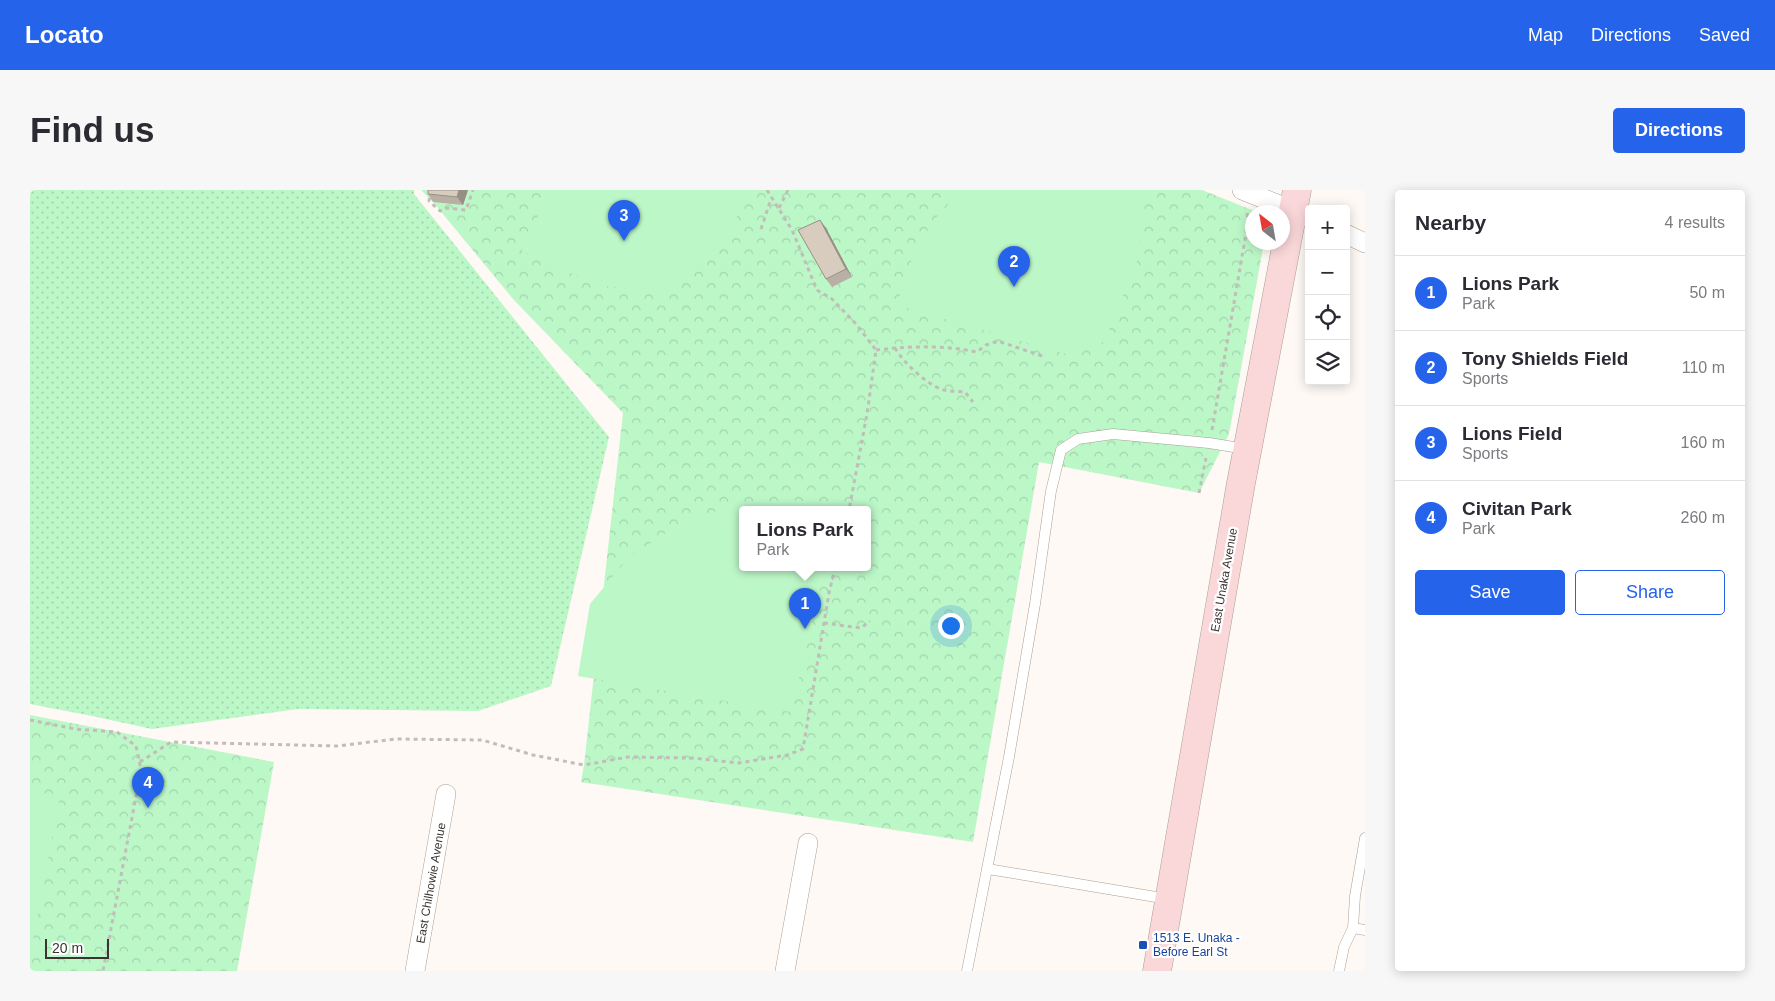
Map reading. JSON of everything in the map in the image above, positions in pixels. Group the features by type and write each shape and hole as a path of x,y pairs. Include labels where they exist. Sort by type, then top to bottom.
{"main road":[{"name":"East Unaka Avenue","path":"1157,971 1247,450 1300,206"}],"street":[{"path":"1242,190 1300,206"},
{"path":"1350,236 1365,243"},
{"name":"East Chilhowie Avenue","path":"415,971 446,794"},
{"path":"785,971 808,843"}],"lane":[{"path":"967,971 988,869 1035,604 1051,490 1061,450 1078,439 1113,434 1209,443 1247,450"},
{"path":"1339,971 1344,947 1353,928 1355,896 1365,838"},
{"path":"988,869 1169,899"},
{"path":"1353,928 1365,930"}],"path":[{"path":"431,190 429,201 440,211 448,208 466,210 473,190"},
{"path":"767,190 792,230 817,290 838,305 876,350 867,414 850,506"},
{"path":"778,208 788,190"},
{"path":"761,229 772,198"},
{"path":"1199,494 1245,239"},
{"path":"876,350 895,348 957,348 977,352 986,345 998,341 1045,357"},
{"path":"895,348 901,358 918,374 941,389 964,392 972,402"},
{"path":"140,762 171,742 337,746 396,739 482,740 533,755 584,765 628,757 692,758 739,763 787,754 803,749 834,571"},
{"path":"824,623 861,628 870,622"},
{"path":"30,720 75,729 117,732 136,746 142,770 103,971"}],"green space":[{"path":"30,190 414,190 414,194 609,437 551,686 478,711 298,709 152,729 30,704"},
{"path":"421,190 1202,190 1245,207 1245,250 1263,250 1229,434 1199,493 1039,462 973,842 581,782 623,413 513,299"},
{"path":"543,190 749,190 730,231 676,290 600,286 522,251 537,221"},
{"path":"962,190 1145,190 1139,256 1105,341 1073,356 897,305 907,269 932,222"},
{"path":"782,500 823,502 840,506 739,506 739,571 824,571 791,712 578,676 590,604 628,558 673,528 724,508"},
{"path":"30,715 274,762 237,971 30,971"},
{"path":"30,791 60,796 30,956"}],"building":[{"path":"428,190 459,190 457,197 428,194"},
{"path":"820,220 846,269 826,279 798,230"}],"place":[{"name":"Lions Field","path":"624,241"},
{"name":"Tony Shields Field","path":"1014,287"},
{"name":"Lions Park","path":"805,629"},
{"name":"Civitan Park","path":"148,808"},
{"name":"1513 E. Unaka - Before Earl St","path":"1143,945"}]}
